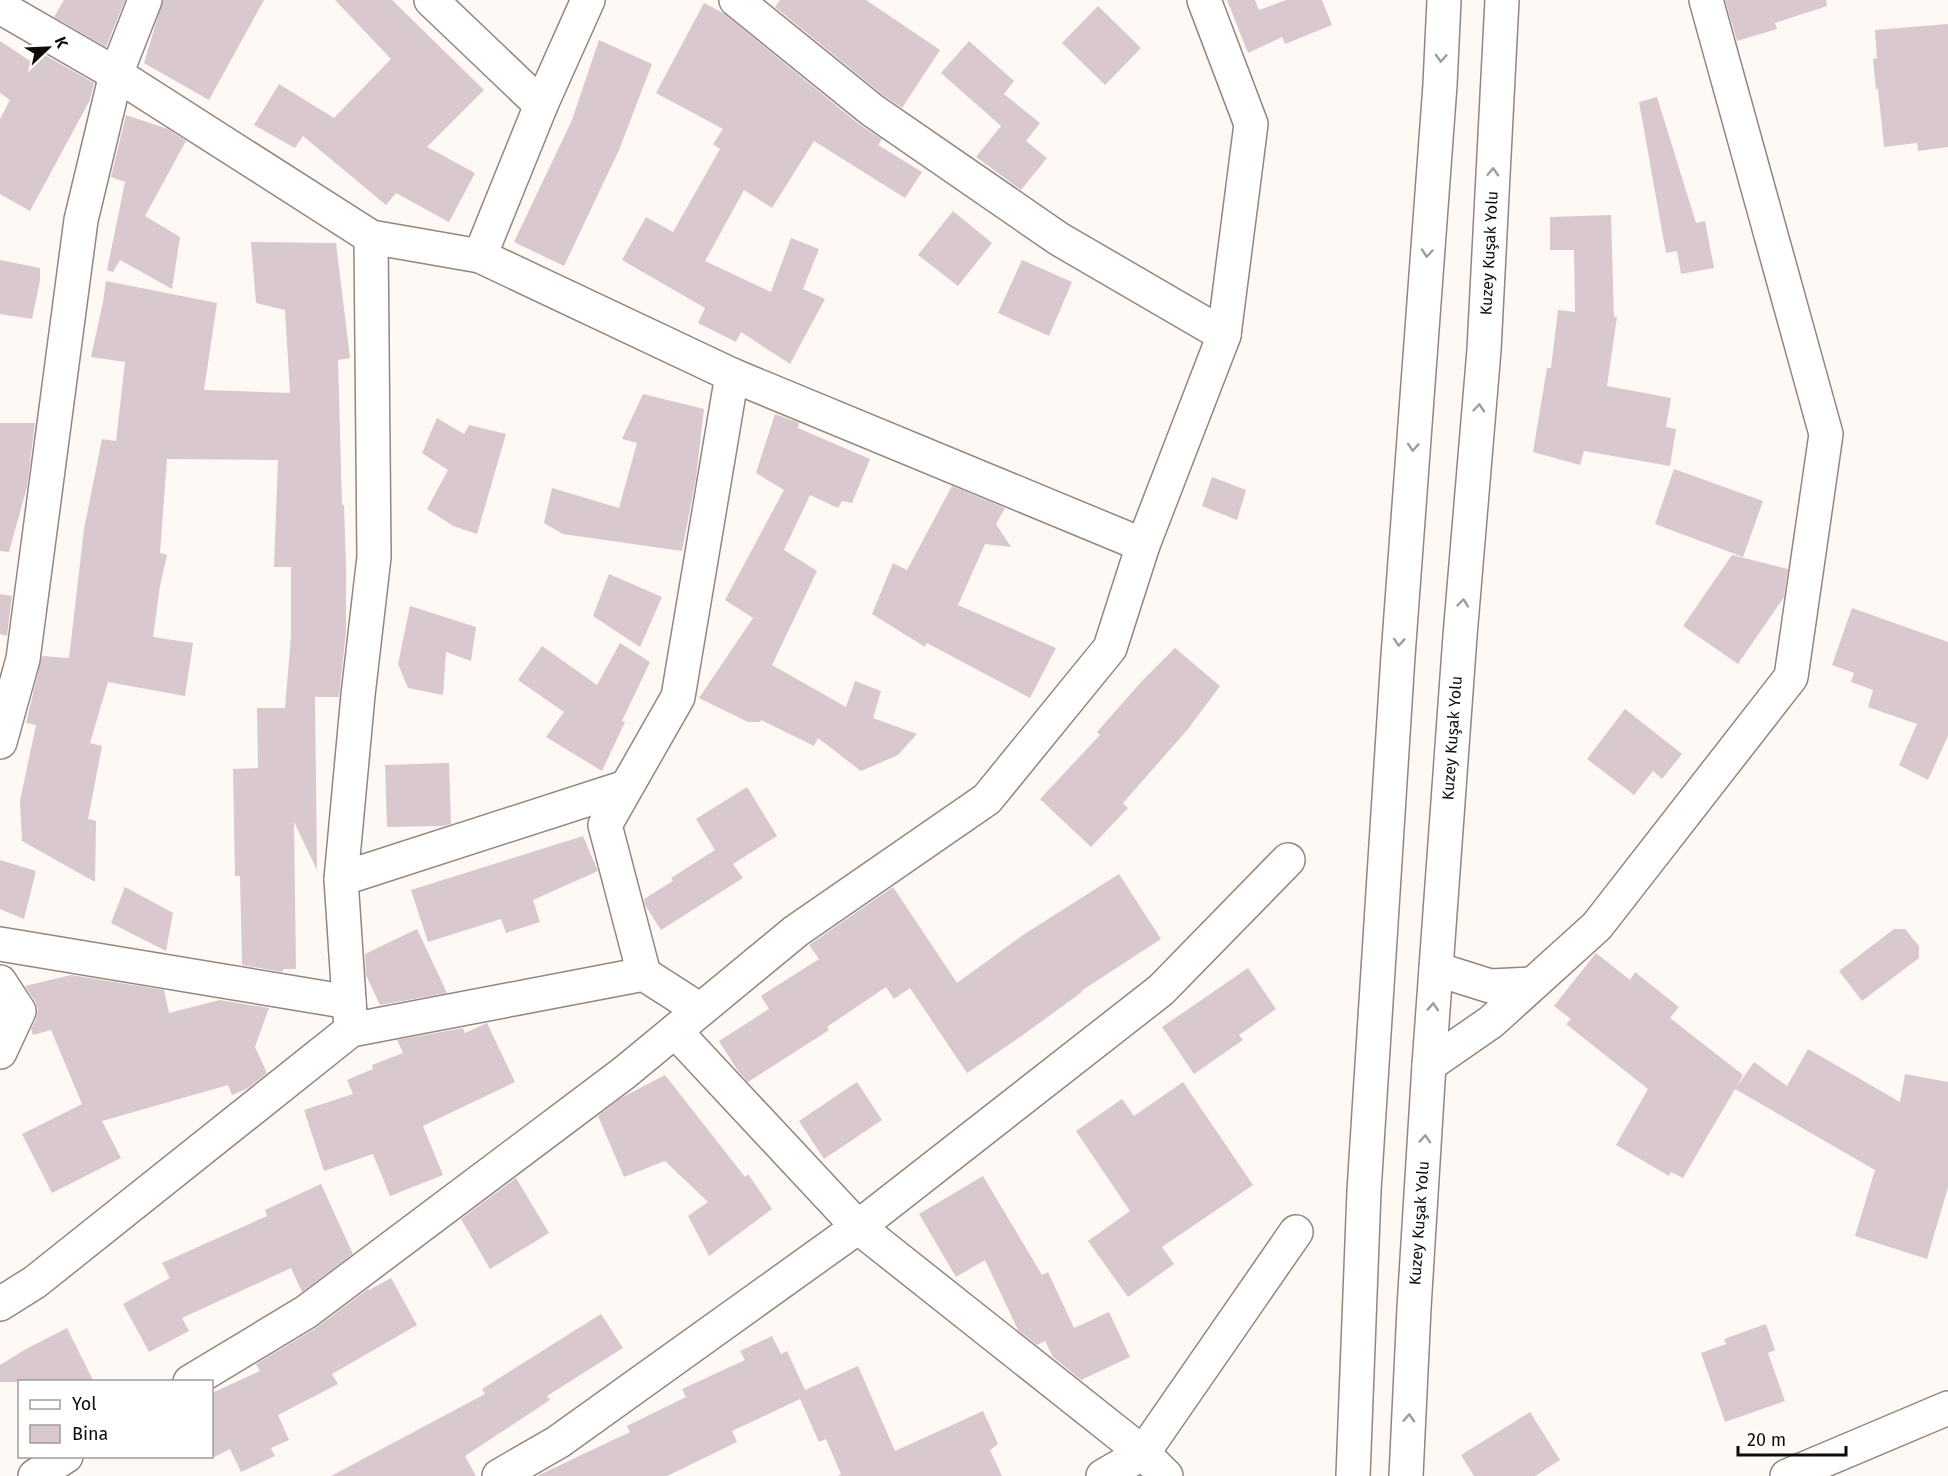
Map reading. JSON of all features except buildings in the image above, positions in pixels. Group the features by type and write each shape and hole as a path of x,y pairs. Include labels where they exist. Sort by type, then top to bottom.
{"street":[{"path":"0,742 23,659 81,220 116,74 145,0"},
{"path":"431,0 541,105"},
{"path":"480,256 541,105 588,0"},
{"path":"736,0 872,110 1049,233 1224,335"},
{"path":"193,1380 306,1312 624,1073 796,931 987,799 1110,648 1143,545 1224,335 1251,124 1204,0"},
{"path":"1353,1476 1364,1191 1444,0"},
{"name":"Kuzey Kuşak Yolu","path":"1406,1476 1429,1065 1460,636 1484,350 1502,0"},
{"path":"1429,1065 1491,1022 1597,926 1791,677 1826,434 1706,0"},
{"path":"0,7 116,74 371,237 480,256 732,375 1143,545"},
{"path":"350,1016 341,879 358,695 374,557 371,237"},
{"path":"644,974 605,825 678,698 732,375"},
{"path":"341,879 626,787"},
{"path":"499,1476 558,1442 858,1227 1161,990 1288,861"},
{"path":"0,944 350,1016 644,974 700,1010"},
{"path":"1436,969 1490,986 1532,984"},
{"path":"0,982 19,1011 0,1052"},
{"path":"0,1304 35,1282 350,1016"},
{"path":"675,1031 858,1227 1143,1453 1166,1476"},
{"path":"1103,1476 1143,1453 1296,1232"},
{"path":"1787,1476 1948,1408"},
{"path":"35,1476 63,1458"}]}
